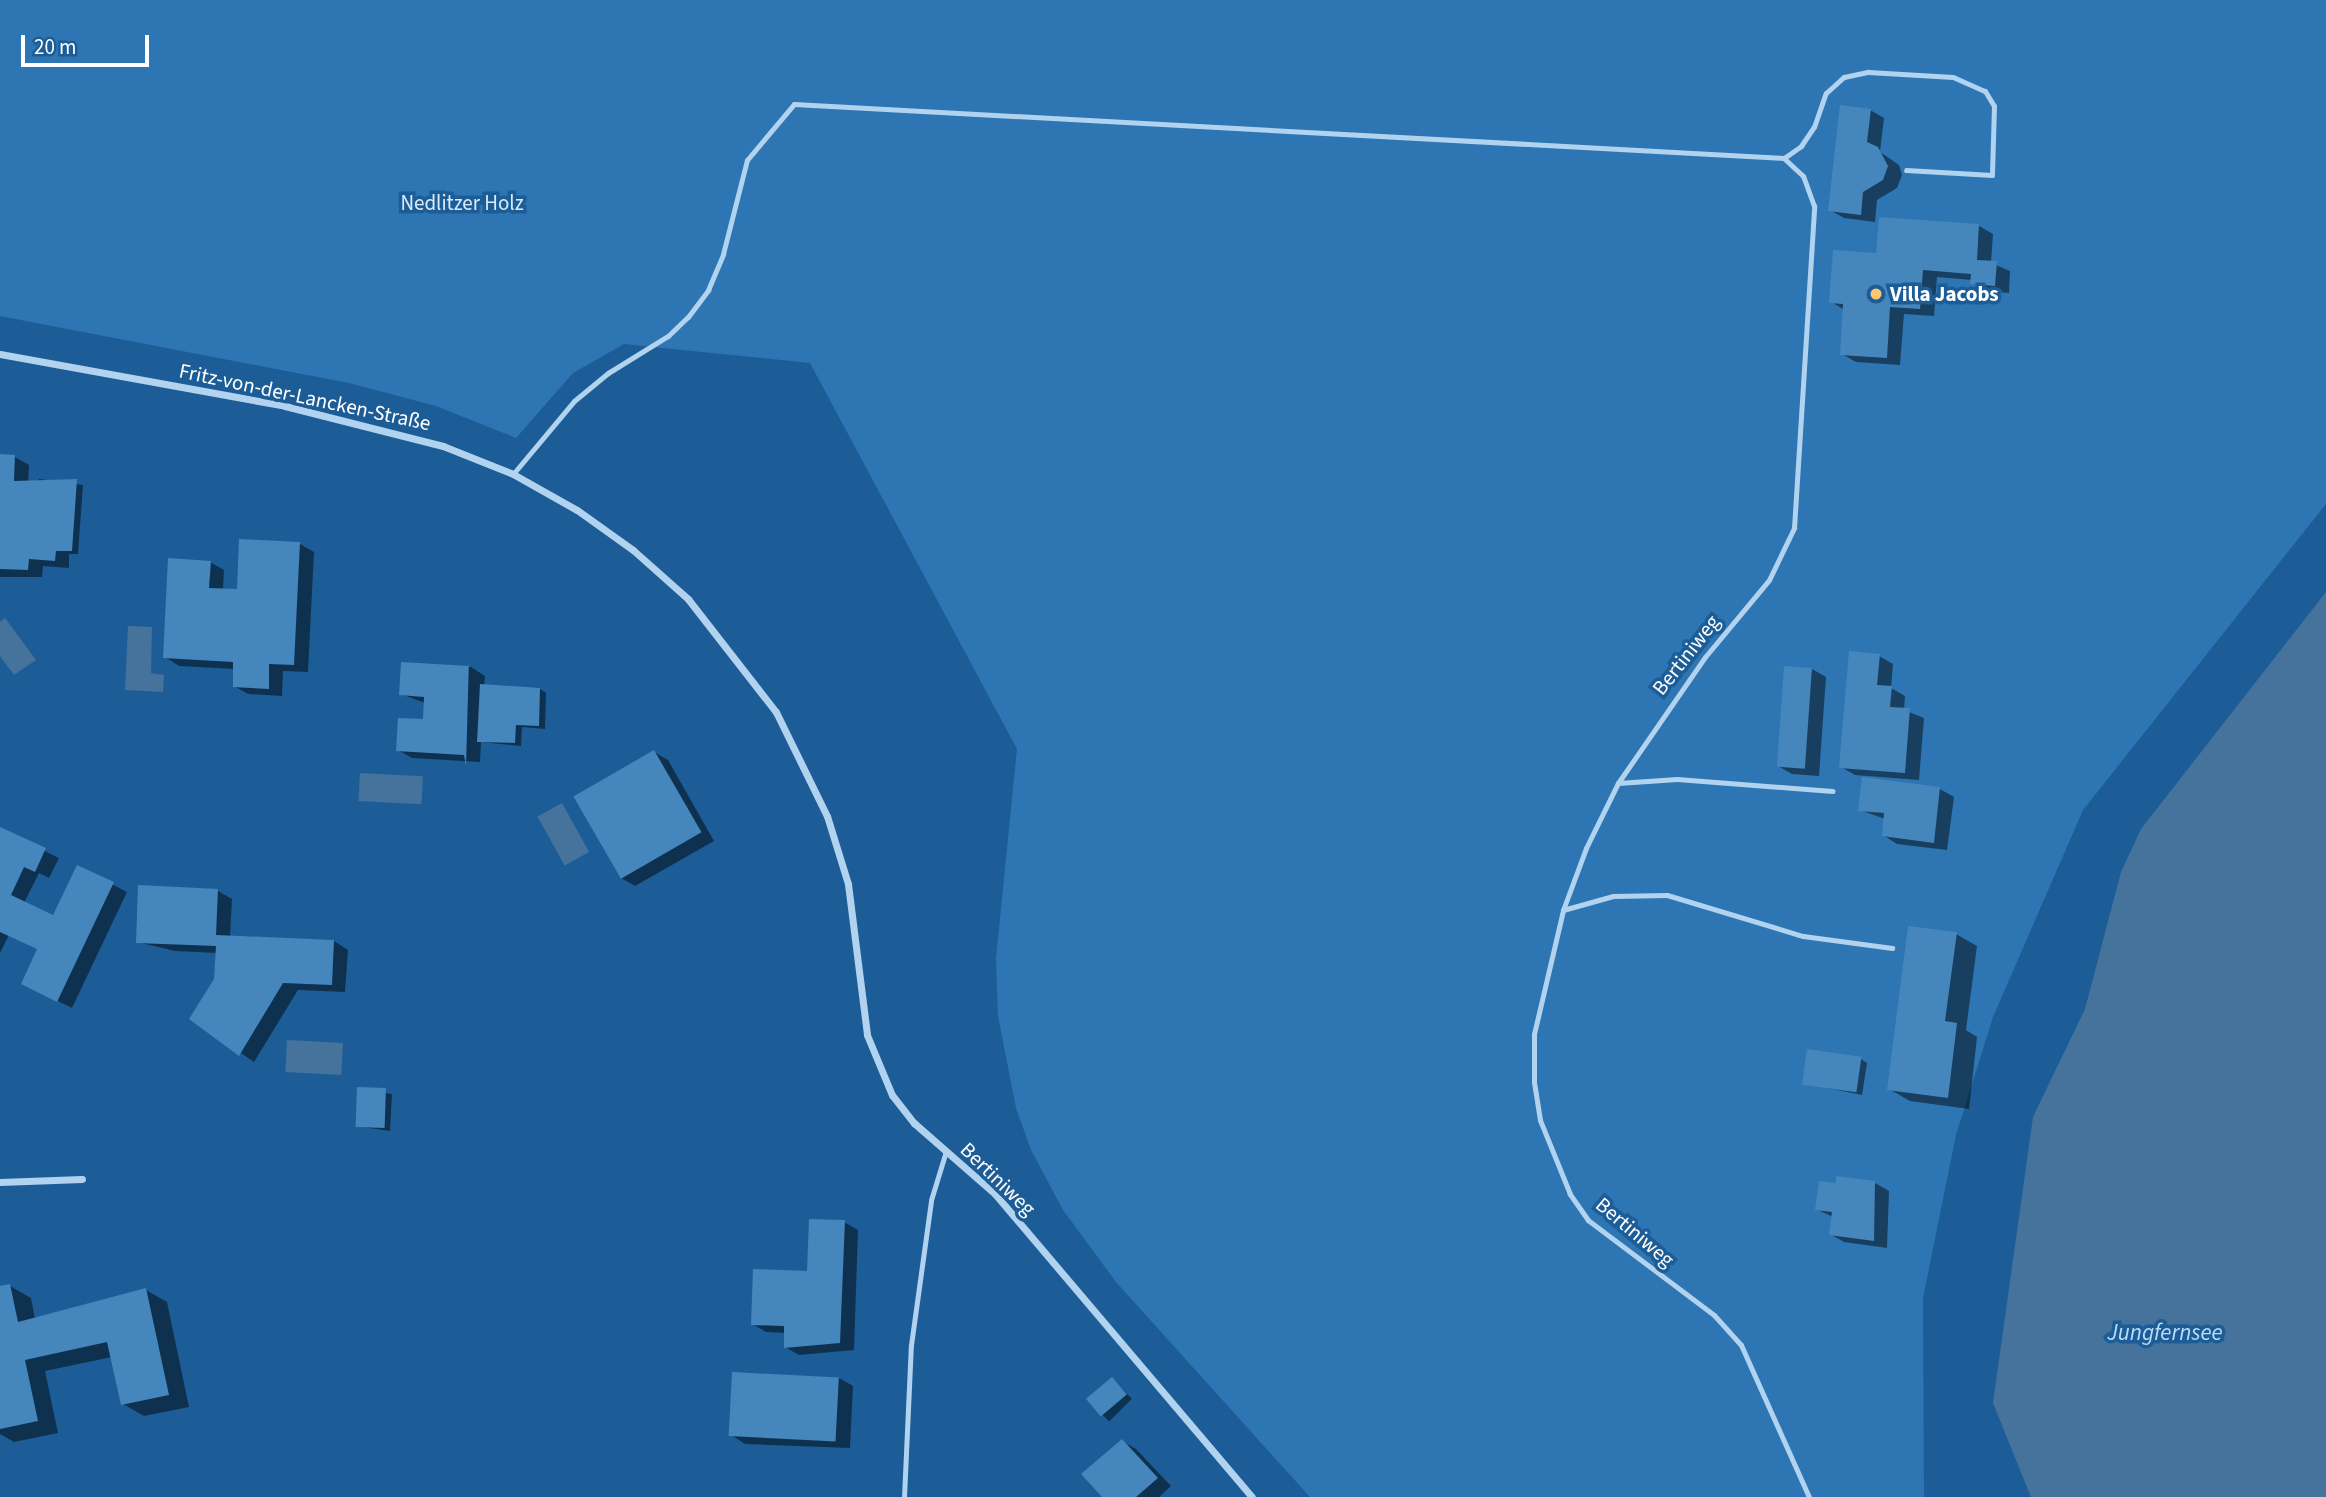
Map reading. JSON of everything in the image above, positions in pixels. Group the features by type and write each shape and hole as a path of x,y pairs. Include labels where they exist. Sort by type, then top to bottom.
{"street":[{"name":"Fritz-von-der-Lancken-Straße","path":"0,354 339,418 443,446 513,474 577,510 633,550 679,591 749,671 776,712 821,803 848,884 867,1035 876,1064 892,1095 914,1123 946,1151"},
{"name":"Bertiniweg","path":"946,1151 995,1194 1252,1497"},
{"path":"0,1182 82,1179"}],"lane":[{"path":"513,474 574,401 608,373 668,336 688,317 708,290 723,254 747,160 794,104 1784,158 1801,146 1814,127 1826,93 1844,77 1868,72 1953,78 1986,91 1994,106 1992,175 1906,170"},
{"name":"Bertiniweg","path":"1784,158 1803,176 1814,205 1794,528 1769,580 1704,657 1618,783 1586,848 1563,910 1534,1034 1534,1082 1551,1155 1588,1220 1714,1315 1741,1345 1809,1497"},
{"path":"1618,783 1677,779 1833,791"},
{"path":"1563,910 1612,896 1667,895 1803,936 1892,948"},
{"name":"Bertiniweg","path":"904,1497 911,1345 932,1200 946,1151"}],"green space":[{"name":"Nedlitzer Holz","path":"0,0 2326,0 2326,504 2083,810 1993,1017 1956,1135 1923,1298 1924,1497 1310,1497 1116,1282 1063,1210 1031,1150 1016,1108 998,1016 996,959 1017,749 810,363 624,344 573,373 516,438 436,406 349,383 0,316"}],"water":[{"name":"Jungfernsee","path":"2326,592 2326,1497 2031,1497 1993,1403 2033,1117 2085,1009 2121,872 2141,829"},
{"path":"5,618 36,660 14,675 0,656 0,622"},
{"path":"128,626 152,627 151,673 164,675 163,692 125,690"},
{"path":"360,773 423,776 421,804 359,801"},
{"path":"562,803 589,852 565,866 538,817"},
{"path":"287,1040 343,1043 341,1075 285,1072"}],"building":[{"path":"1840,105 1871,109 1867,142 1878,147 1888,166 1883,180 1863,192 1861,215 1828,211"},
{"name":"Villa Jacobs","path":"1879,217 1979,224 1977,260 1997,261 1995,286 1970,284 1971,274 1923,270 1920,309 1890,307 1887,358 1840,355 1843,304 1829,303 1833,250 1876,253"},
{"path":"0,454 15,455 14,481 77,479 72,551 56,551 55,561 29,559 28,570 0,569"},
{"path":"239,539 300,542 294,665 269,664 269,689 233,687 233,662 163,658 168,558 211,561 209,588 237,589"},
{"path":"1849,651 1880,654 1877,685 1892,686 1890,707 1910,708 1905,773 1839,768"},
{"path":"401,662 469,666 466,766 464,755 396,751 398,718 423,719 424,697 399,695"},
{"path":"1784,666 1812,668 1805,769 1777,767"},
{"path":"480,684 540,688 539,726 516,725 515,743 477,742"},
{"path":"654,750 702,832 621,879 573,796"},
{"path":"1862,777 1940,787 1934,843 1882,836 1884,813 1858,811"},
{"path":"0,827 46,848 35,872 24,867 11,895 53,915 77,865 114,882 57,1002 21,984 37,949 0,932"},
{"path":"138,885 218,889 216,935 334,940 332,985 283,983 239,1056 189,1019 214,979 216,946 136,943"},
{"path":"1908,926 1957,932 1945,1021 1957,1023 1948,1098 1887,1090"},
{"path":"1807,1049 1861,1057 1856,1092 1802,1085"},
{"path":"357,1087 386,1088 385,1128 356,1127"},
{"path":"1836,1176 1875,1181 1874,1241 1829,1235 1832,1212 1815,1210 1819,1181 1836,1183"},
{"path":"809,1219 845,1220 840,1343 784,1348 784,1326 751,1325 753,1269 807,1271"},
{"path":"10,1284 18,1322 146,1288 169,1395 121,1405 107,1342 25,1360 38,1421 0,1429 0,1286"},
{"path":"732,1372 839,1378 836,1442 729,1436"},
{"path":"1112,1377 1127,1395 1101,1416 1086,1399"},
{"path":"1122,1439 1158,1478 1136,1497 1102,1497 1081,1474"}],"place":[{"name":"Villa Jacobs","path":"1876,294"}]}
